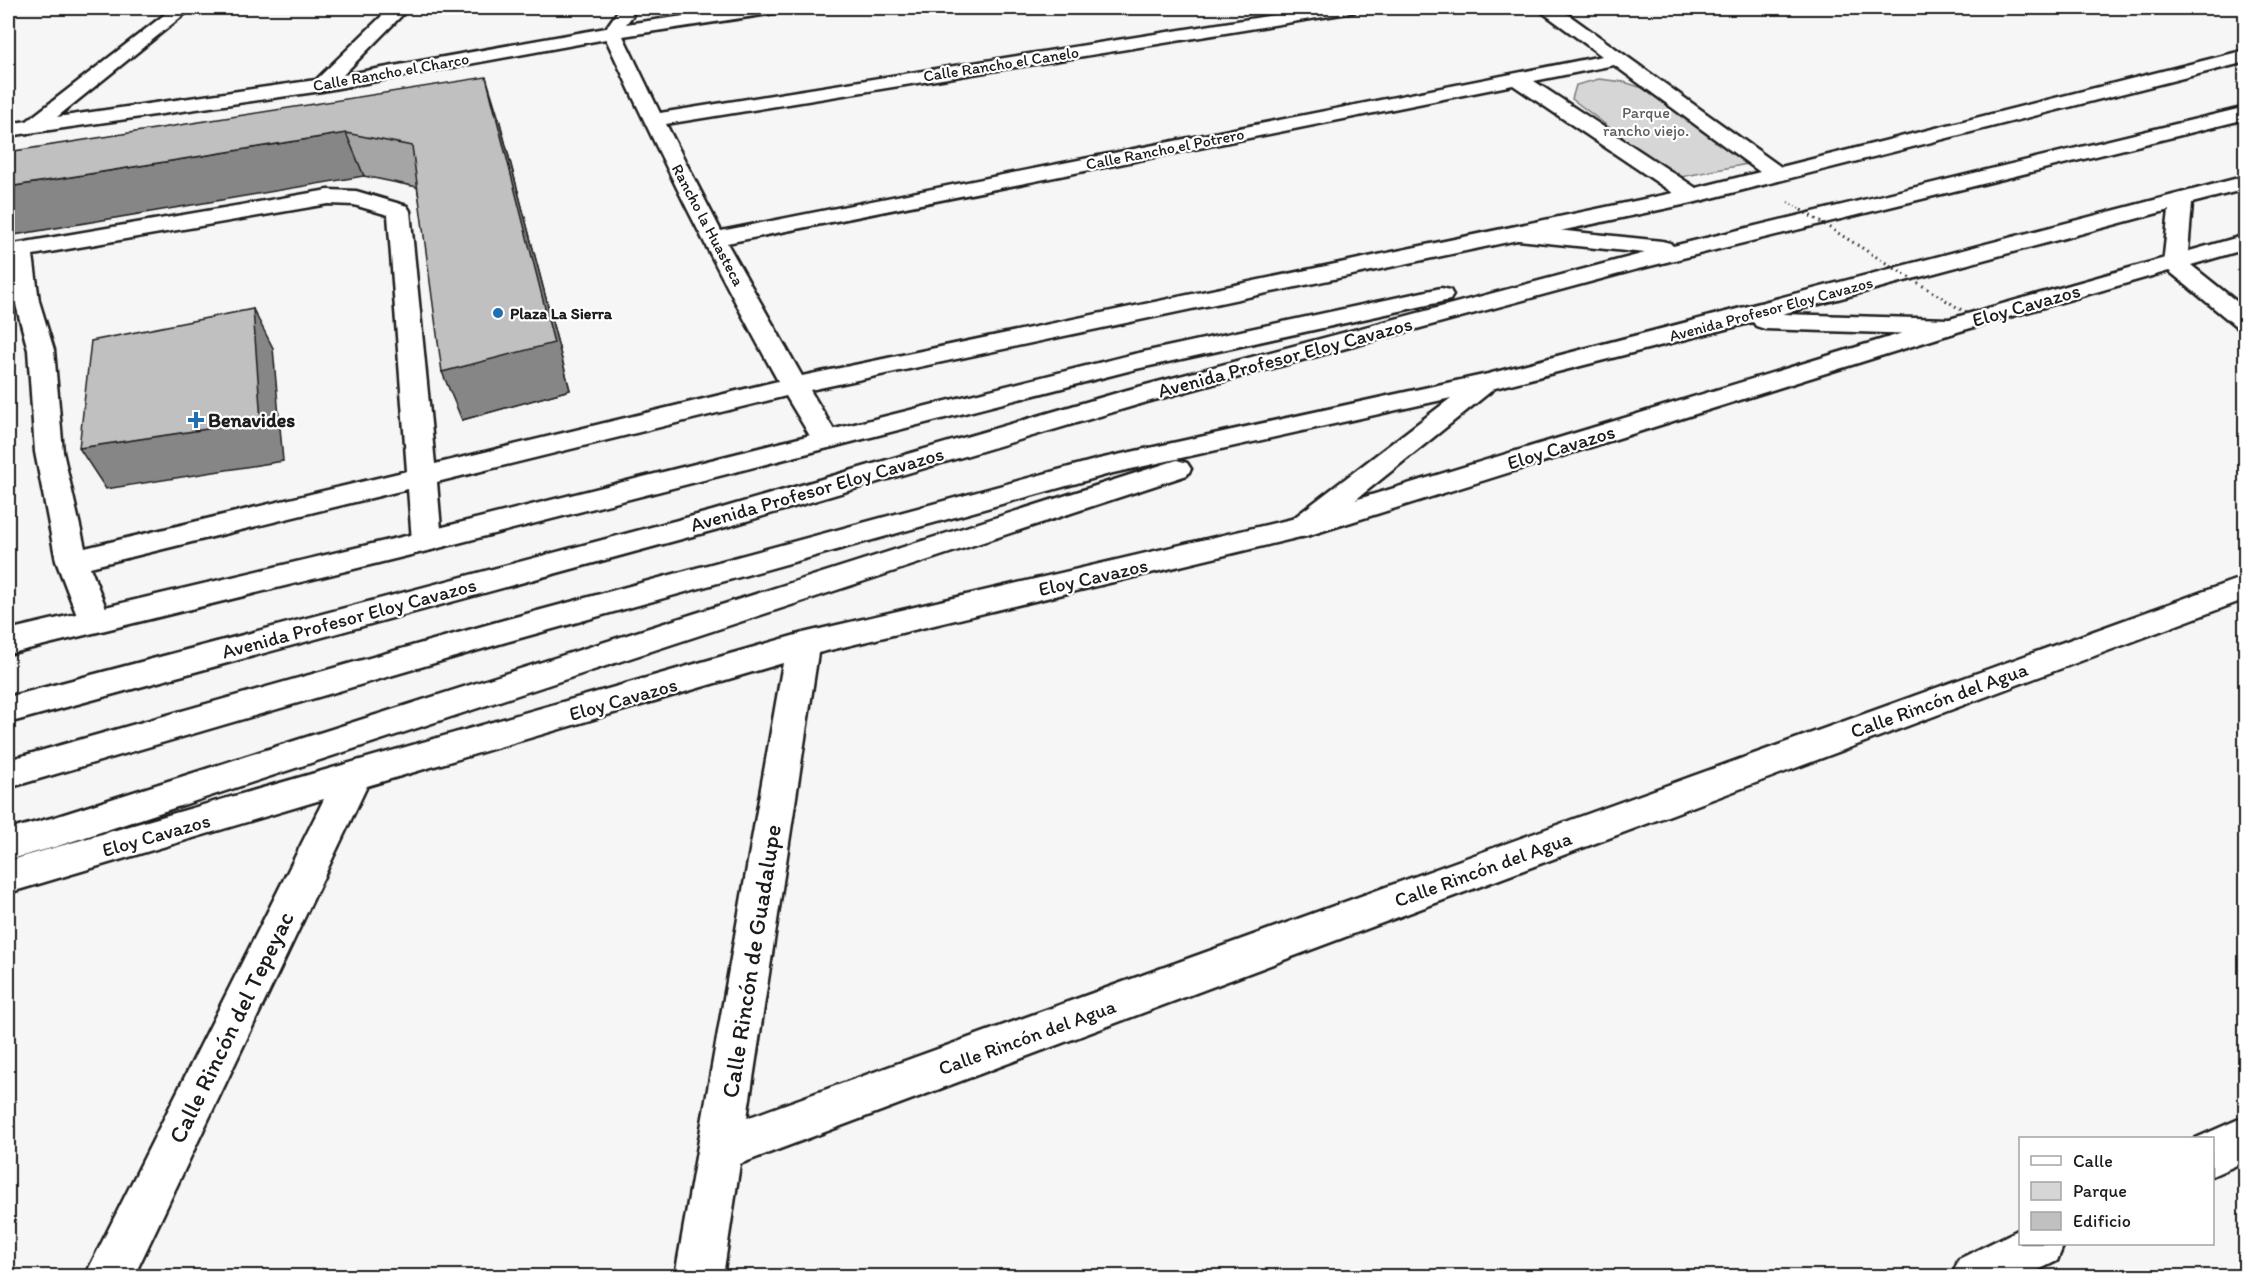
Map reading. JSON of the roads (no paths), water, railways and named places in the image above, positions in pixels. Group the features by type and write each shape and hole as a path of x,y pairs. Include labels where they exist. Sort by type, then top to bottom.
{"street":[{"path":"34,126 183,8"},
{"path":"322,85 400,8"},
{"path":"612,32 629,8"},
{"name":"Calle Rancho el Charco","path":"8,130 322,85 612,32 774,8"},
{"name":"Calle Rancho el Canelo","path":"653,120 1348,8"},
{"path":"1548,8 1778,175"},
{"name":"Rancho la Huasteca","path":"612,32 653,120 715,239 794,386 826,440"},
{"path":"72,561 794,386 1692,196 2246,56"},
{"name":"Calle Rancho el Potrero","path":"715,239 1616,59"},
{"path":"1517,79 1692,196"},
{"name":"Avenida Profesor Eloy Cavazos","path":"8,710 722,518 1137,396 1626,265 2246,113"},
{"name":"Avenida Profesor Eloy Cavazos","path":"8,774 504,631 1109,465 1489,382 1731,320 2246,182"},
{"path":"95,621 72,561 50,452 41,350 14,251 328,197 356,198 399,211 427,541"},
{"path":"2181,200 2175,264 2246,322"},
{"path":"1518,233 1685,250"},
{"name":"Eloy Cavazos","path":"8,877 803,645 1302,527 1958,320 2175,264 2246,242"},
{"name":"Avenida Profesor Eloy Cavazos","path":"8,642 427,541 1134,362 1401,302 1626,265"},
{"path":"1731,320 1958,320"},
{"path":"1302,527 1489,382"},
{"name":"Avenida Profesor Eloy Cavazos","path":"8,845 55,832 1173,471 1225,450 1259,432"},
{"name":"Calle Rincón del Agua","path":"720,1150 2246,587"},
{"name":"Calle Rincón de Guadalupe","path":"699,1276 803,645"},
{"name":"Calle Rincón del Tepeyac","path":"109,1276 353,778"},
{"path":"2214,1153 2246,1137"},
{"path":"1976,1276 2038,1245"}],"place":[{"name":"Plaza La Sierra","path":"498,313"},
{"name":"Benavides","path":"196,420"}],"park label":[{"name":"Parque rancho viejo.","path":"1646,121"}]}
